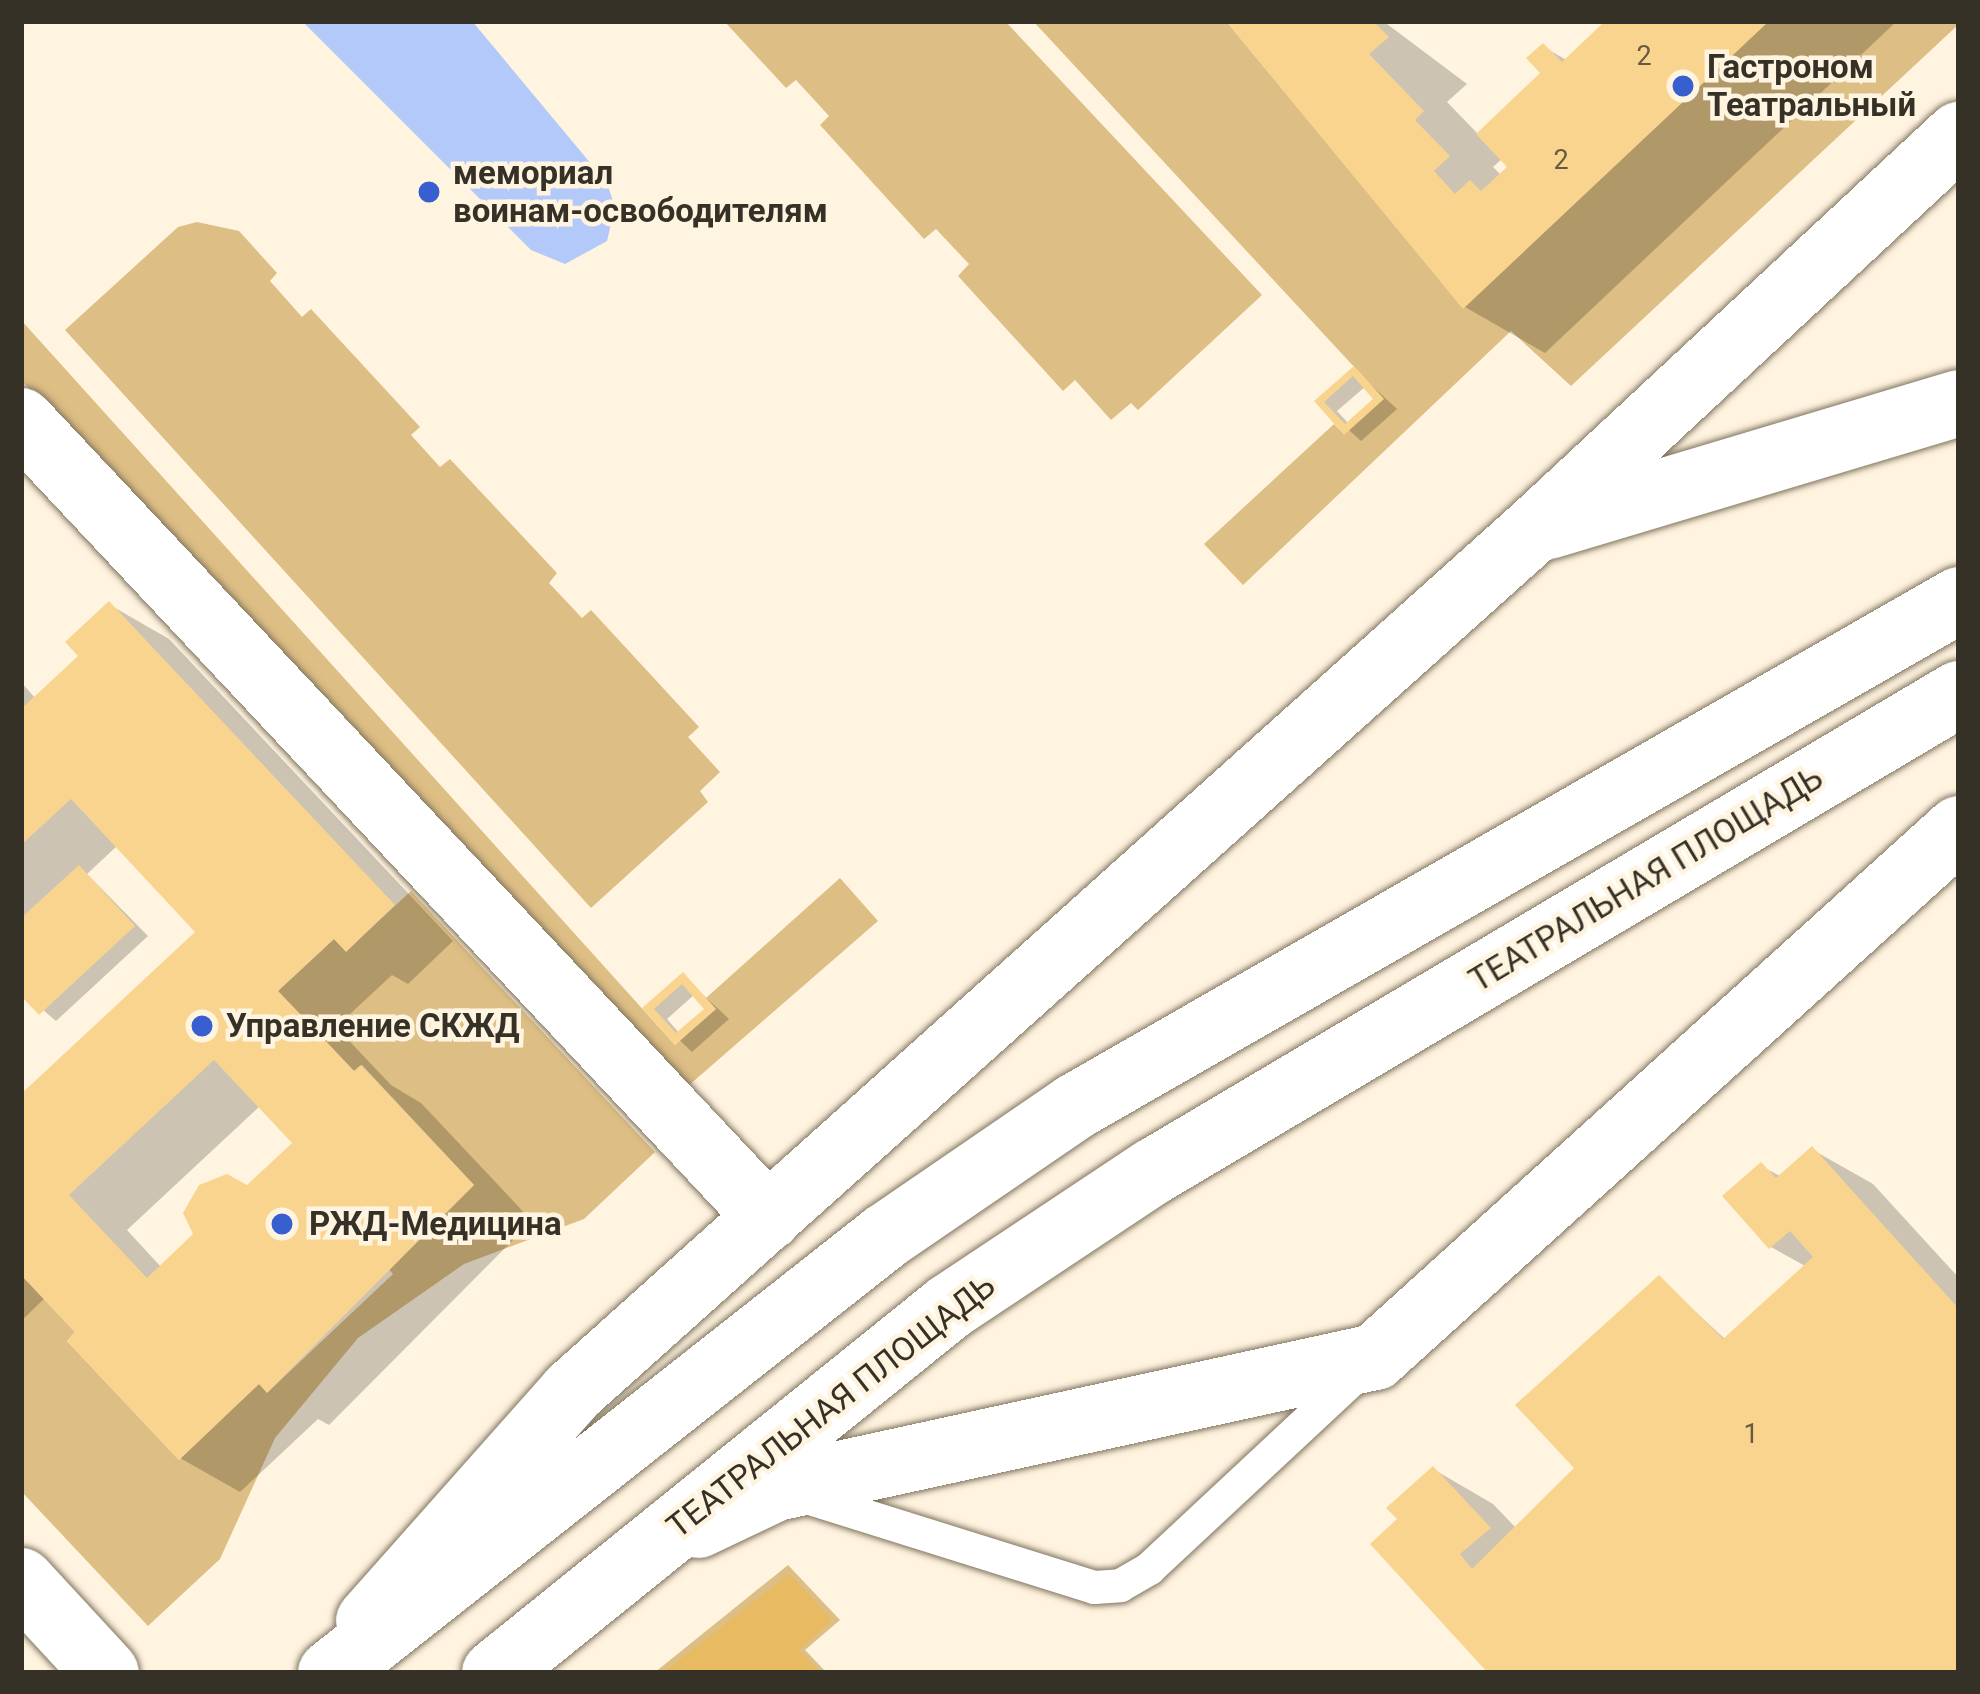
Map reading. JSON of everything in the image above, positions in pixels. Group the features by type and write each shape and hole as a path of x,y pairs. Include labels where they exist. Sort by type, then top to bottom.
{"street":[{"path":"327,1673 572,1392 1532,531 1959,135"},
{"path":"1532,531 1959,403"},
{"path":"21,421 768,1216"},
{"path":"327,1673 886,1236 1076,1106 1959,600"},
{"name":"ТЕАТРАЛЬНАЯ ПЛОЩАДЬ","path":"651,1547 949,1307 1154,1171 1959,694"},
{"name":"ТЕАТРАЛЬНАЯ ПЛОЩАДЬ","path":"651,1547 776,1488 1375,1358 1959,829"},
{"path":"495,1673 651,1547"},
{"path":"21,1581 106,1673"}],"lane":[{"path":"776,1488 1094,1587 1120,1585 1149,1568 1375,1358"}],"shaded area":[{"path":"724,21 1005,21 1262,295 1138,410 1131,403 1111,420 1075,380 1063,391 958,276 969,264 936,229 924,239 820,125 829,116 796,80 786,88"},
{"path":"1033,21 1226,21 1463,308 1769,21 1959,24 1571,386 1511,331 1243,585 1204,544 1334,424 1344,434 1383,398"},
{"path":"197,222 239,231 277,273 270,281 302,317 311,309 420,427 411,435 440,467 450,459 557,573 549,583 582,618 591,610 699,727 688,737 720,772 700,791 708,802 591,908 65,330 178,227"},
{"path":"21,320 675,1045 716,1009 706,998 840,878 878,921 680,1093 21,380"},
{"path":"411,891 655,1152 584,1219 464,1264 358,1338 275,1438 220,1559 148,1626 21,1491 21,1275 75,1332 67,1341 179,1460 259,1384 268,1392 393,1274 387,1267 474,1185 362,1065 354,1071 278,991 334,939 346,951"},
{"path":"788,1565 840,1620 805,1650 827,1673 654,1673"},
{"path":"789,1574 832,1620 799,1650 821,1673 663,1673"}],"water":[{"path":"302,21 472,21 607,183 615,207 607,241 565,264 531,250"}],"building":[{"path":"1226,21 1373,21 1389,37 1369,54 1424,111 1415,120 1450,156 1434,171 1455,194 1470,180 1481,191 1507,167 1476,134 1540,73 1526,58 1543,43 1562,62 1605,21 1769,21 1463,309"},
{"path":"1354,366 1384,399 1344,435 1314,401","holes":["1353,376 1373,399 1345,424 1324,402"]},
{"name":"Управление СКЖД","path":"109,601 395,905 346,952 334,939 278,991 354,1071 361,1065 474,1185 267,1393 259,1384 179,1460 67,1341 75,1332 21,1275 21,1094 195,932 71,799 21,845 21,709 78,656 65,642","holes":["214,1060 292,1143 247,1185 227,1174 199,1185 183,1213 193,1234 147,1278 69,1195"]},
{"path":"79,865 135,926 39,1015 21,996 21,918"},
{"path":"683,972 716,1009 675,1045 642,1008","holes":["682,984 704,1009 676,1033 654,1009"]},
{"path":"1812,1146 1959,1309 1959,1673 1488,1673 1370,1544 1397,1519 1386,1508 1433,1466 1491,1528 1460,1554 1472,1569 1574,1468 1515,1405 1659,1275 1723,1339 1813,1257 1790,1231 1769,1249 1722,1196 1761,1162 1776,1178"}],"place":[{"name":"Гастроном Театральный","path":"1683,86"},
{"name":"мемориал воинам-освободителям","path":"429,192"},
{"name":"Управление СКЖД","path":"202,1026"},
{"name":"РЖД-Медицина","path":"282,1224"}]}
